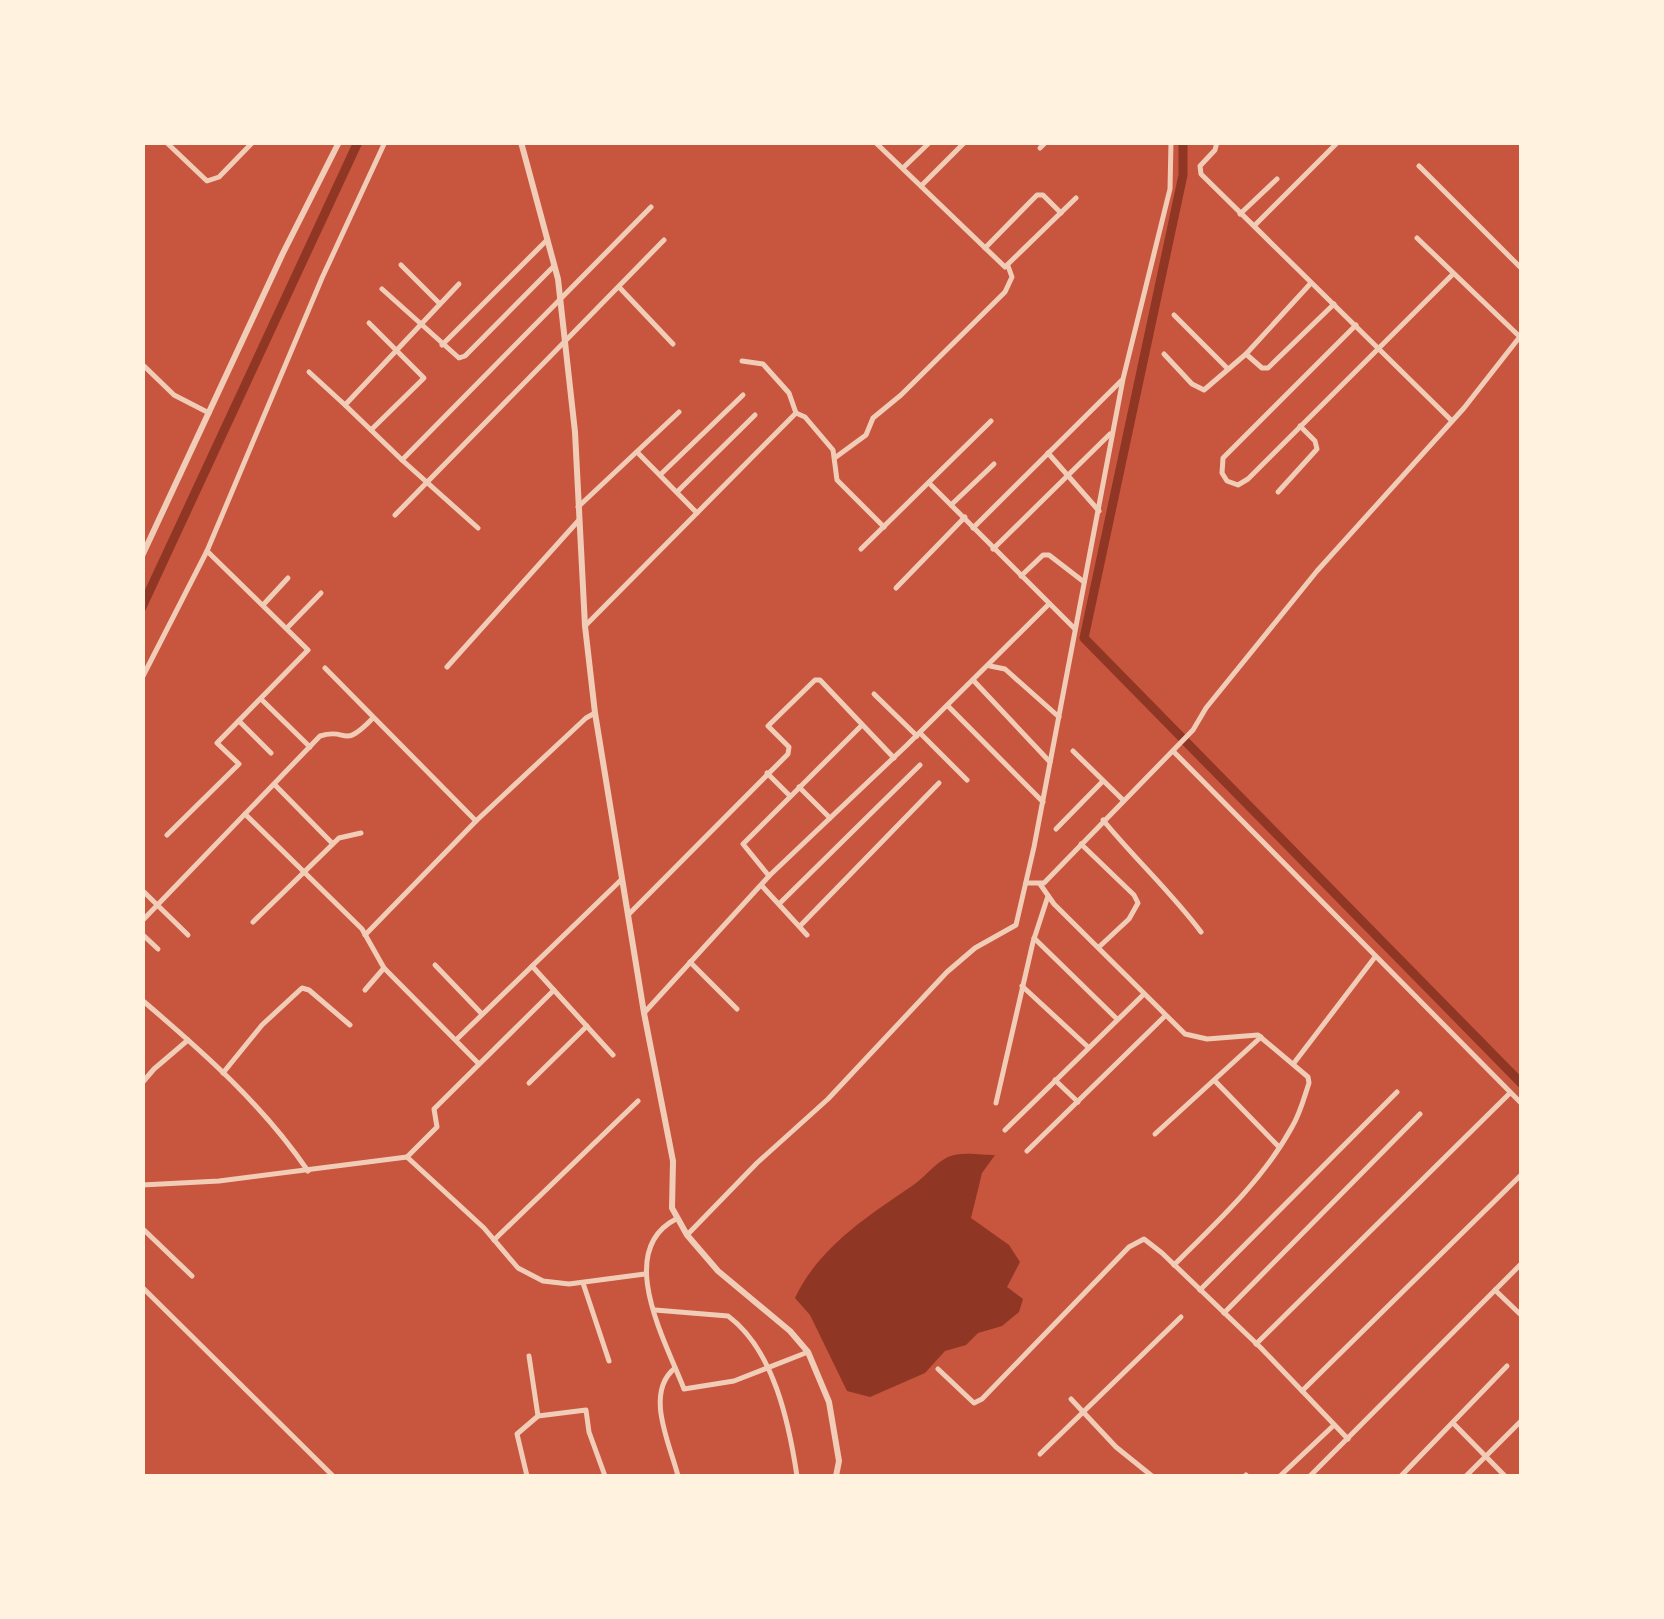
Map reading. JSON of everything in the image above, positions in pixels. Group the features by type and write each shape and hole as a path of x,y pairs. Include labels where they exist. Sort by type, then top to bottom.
{"street":[{"path":"166,142 203,179 212,180 253,142"},
{"path":"142,556 339,142"},
{"path":"142,678 207,551 384,142"},
{"path":"521,142 549,238 560,297 575,432 585,626 595,713 644,1013 674,1161 672,1208 687,1235 718,1271 790,1331 808,1352 829,1402 839,1461 836,1476"},
{"path":"875,142 1000,264 1008,266"},
{"path":"902,168 930,142"},
{"path":"921,186 965,142"},
{"path":"687,1235 828,1099 947,972 975,948 1016,924 1034,884 1043,802 1112,432 1169,195 1171,142"},
{"path":"1254,226 1338,142"},
{"path":"1218,143 1199,172 1452,421"},
{"path":"1419,166 1522,269"},
{"path":"1240,214 1277,179"},
{"path":"985,248 1040,194 1061,213"},
{"path":"1008,266 1076,198"},
{"path":"402,460 651,207"},
{"path":"442,345 549,238"},
{"path":"1034,884 1081,844 1187,736 1317,572 1452,421 1520,335 1417,238"},
{"path":"395,515 664,240"},
{"path":"400,266 440,304"},
{"path":"382,289 459,358 554,266"},
{"path":"836,458 866,434 874,418 1005,292 1012,277 1008,266"},
{"path":"1356,325 1223,458 1224,477 1234,486 1242,484 1453,274"},
{"path":"1164,354 1200,390 1208,389 1246,354 1310,283"},
{"path":"345,405 459,284"},
{"path":"618,287 672,344"},
{"path":"1246,354 1262,368 1268,368 1334,304"},
{"path":"1174,315 1228,368"},
{"path":"369,323 424,378 372,429"},
{"path":"742,361 764,364 789,393 796,413 805,417 836,458 837,480 884,528"},
{"path":"142,364 174,395 209,413"},
{"path":"309,372 478,528"},
{"path":"973,528 1123,379"},
{"path":"660,475 743,395"},
{"path":"578,508 678,412"},
{"path":"585,626 796,413"},
{"path":"677,492 755,415"},
{"path":"861,550 991,422"},
{"path":"1278,492 1317,449 1316,441 1300,426"},
{"path":"993,549 1112,432"},
{"path":"638,452 697,512"},
{"path":"1048,452 1099,510"},
{"path":"951,505 994,464"},
{"path":"930,483 1075,629"},
{"path":"896,588 964,517"},
{"path":"447,667 581,518"},
{"path":"167,836 239,764 217,744 308,650 207,551"},
{"path":"1021,576 1049,555 1084,582"},
{"path":"263,605 288,578"},
{"path":"287,628 321,593"},
{"path":"644,1013 768,876 1050,604"},
{"path":"988,666 1005,670 1059,717"},
{"path":"325,668 476,821"},
{"path":"629,914 790,750 769,724 815,680 820,680 894,758"},
{"path":"974,680 1050,762"},
{"path":"874,694 968,780"},
{"path":"261,698 310,747"},
{"path":"948,706 1043,802"},
{"path":"365,935 476,821 595,713"},
{"path":"142,922 310,747 327,733 348,738 356,735 373,718"},
{"path":"239,721 272,753"},
{"path":"768,876 743,844 862,724"},
{"path":"1175,749 1522,1104"},
{"path":"1073,752 1123,800"},
{"path":"780,903 920,765"},
{"path":"768,773 790,796"},
{"path":"1056,829 1104,781"},
{"path":"800,926 939,783"},
{"path":"274,784 332,844"},
{"path":"799,787 830,818"},
{"path":"245,814 306,872 365,935 384,968 480,1064"},
{"path":"1103,820 1135,860 1174,896 1201,932"},
{"path":"253,922 339,838 361,833"},
{"path":"1081,844 1138,903 1129,919 1098,947"},
{"path":"457,1038 622,879"},
{"path":"1034,884 1185,1034 1207,1039 1250,1034 1261,1037 1304,1071 1309,1083 1295,1124 1280,1147 1236,1203 1174,1264"},
{"path":"762,886 807,935"},
{"path":"142,890 188,935"},
{"path":"996,1103 1034,938 1048,896"},
{"path":"142,934 158,949"},
{"path":"1034,938 1117,1020"},
{"path":"1294,1063 1375,956"},
{"path":"690,962 737,1009"},
{"path":"435,965 482,1014"},
{"path":"532,966 613,1055"},
{"path":"365,990 384,968"},
{"path":"1022,986 1088,1048"},
{"path":"223,1074 262,1025 302,988 350,1024"},
{"path":"142,1185 220,1181 407,1157 437,1127 434,1109 554,990"},
{"path":"1006,1130 1144,994"},
{"path":"142,1000 278,1128 308,1171"},
{"path":"1027,1152 1165,1016"},
{"path":"529,1083 587,1026"},
{"path":"1155,1134 1261,1037"},
{"path":"142,1083 188,1040"},
{"path":"1056,1080 1078,1102"},
{"path":"1214,1080 1280,1147"},
{"path":"1200,1290 1397,1092"},
{"path":"1256,1344 1510,1092"},
{"path":"494,1240 638,1101"},
{"path":"1224,1313 1420,1114"},
{"path":"407,1157 518,1268 543,1281 583,1283 645,1274"},
{"path":"1302,1390 1522,1174"},
{"path":"676,1219 664,1225 650,1244 645,1274 654,1310 684,1389 734,1381 808,1352"},
{"path":"142,1228 192,1276"},
{"path":"938,1369 974,1403 1057,1325 1138,1240 1150,1242 1348,1439"},
{"path":"1310,1476 1522,1263"},
{"path":"583,1283 609,1360"},
{"path":"142,1286 333,1476"},
{"path":"1494,1290 1522,1316"},
{"path":"654,1310 728,1316 736,1322 768,1368 788,1420 797,1476"},
{"path":"1040,1454 1181,1317"},
{"path":"530,1356 538,1416"},
{"path":"1401,1476 1507,1366"},
{"path":"676,1367 665,1376 658,1391 678,1476"},
{"path":"1070,1399 1116,1447 1151,1476"},
{"path":"527,1476 516,1434 538,1416 586,1410 588,1432 605,1476"},
{"path":"1466,1476 1522,1420"},
{"path":"1453,1423 1504,1476"},
{"path":"1280,1476 1334,1425"}],"shaded area":[{"path":"959,1154 995,1155 982,1173 971,1218 1009,1245 1020,1262 1007,1287 1023,1299 1019,1312 1002,1326 978,1333 966,1345 945,1351 925,1373 870,1397 847,1391 810,1315 795,1298 805,1280 846,1234 943,1160"}],"waterway":[{"path":"142,607 358,142"},
{"path":"1183,142 1183,175 1084,638 1522,1084"}]}
